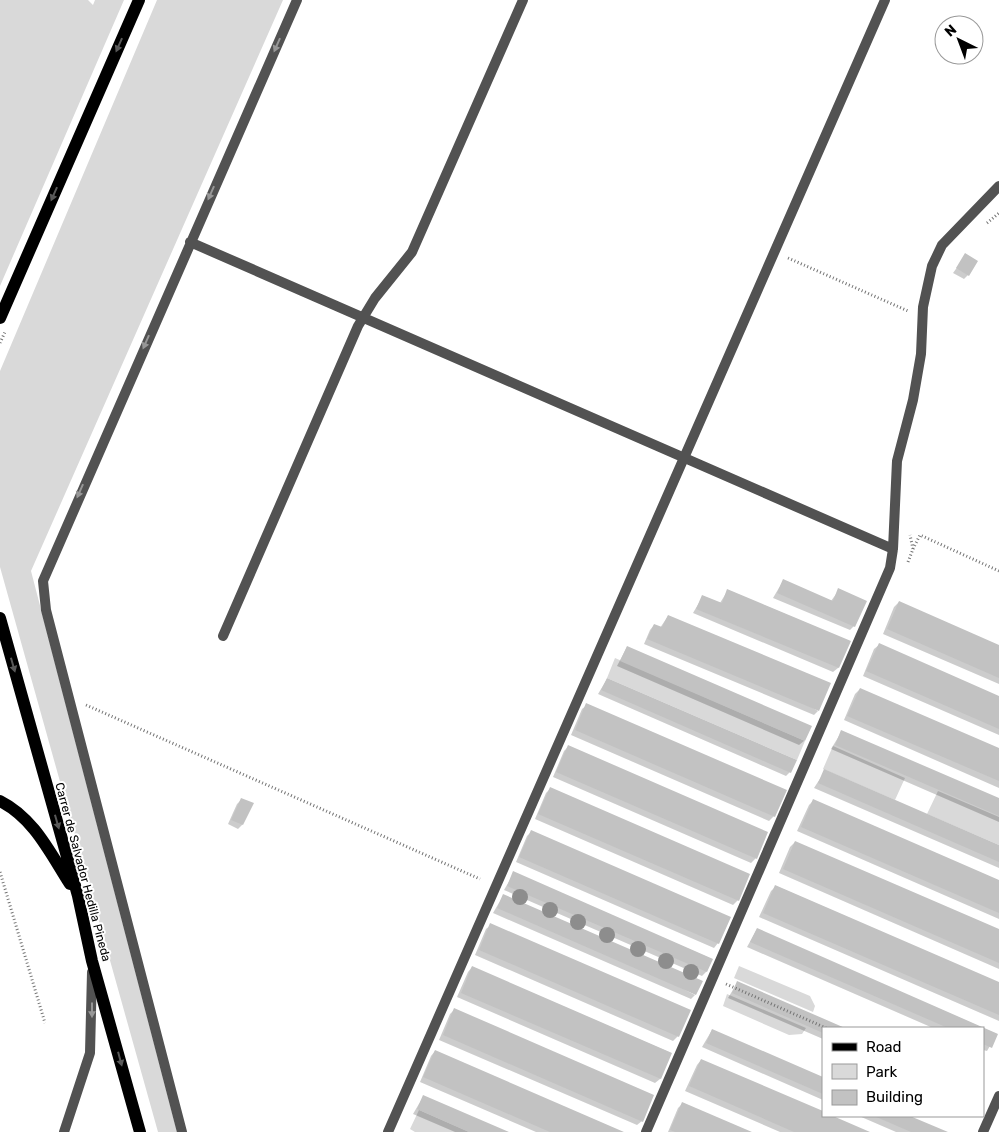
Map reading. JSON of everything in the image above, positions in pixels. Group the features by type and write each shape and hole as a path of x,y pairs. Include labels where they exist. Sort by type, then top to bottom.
{"main road":[{"path":"0,318 139,0"},
{"name":"Carrer de Salvador Hedilla Pineda","path":"0,618 78,896 92,961 140,1132"},
{"path":"0,802 21,815 35,829 78,896"}],"lane":[{"path":"182,1132 43,594 44,573 297,0"},
{"path":"223,636 363,318 412,252 523,0"},
{"path":"388,1132 885,0"},
{"path":"646,1132 890,568 893,549 897,460 913,400 921,354 928,278 942,245 999,186"},
{"path":"190,242 893,549"},
{"path":"64,1132 90,1053 92,961"},
{"path":"983,1132 999,1096"}],"path":[{"path":"774,252 923,317"},
{"path":"0,343 3,337"},
{"path":"913,549 920,536 999,570"},
{"path":"69,698 480,879"},
{"path":"0,872 44,1023"},
{"path":"725,984 824,1027"}],"green space":[{"path":"0,0 88,0 93,5 95,0 124,0 0,286"},
{"path":"157,0 283,0 31,571 177,1132 158,1132 0,567 0,371"},
{"path":"615,658 805,741 797,760 607,678"},
{"path":"833,746 905,778 895,800 823,769"},
{"path":"938,791 999,817 999,845 927,814"},
{"path":"739,966 810,996 815,1006 813,1012 734,978"},
{"path":"727,994 806,1028 802,1034 789,1035 723,1006"},
{"path":"419,1110 469,1132 415,1132 410,1129"}],"building":[{"path":"965,253 978,261 969,276 956,268"},
{"path":"783,579 833,601 838,588 867,601 855,627 777,593"},
{"path":"727,589 851,641 839,668 696,609 702,595 722,603"},
{"path":"899,601 999,645 999,678 887,629"},
{"path":"668,615 831,683 819,711 647,639 654,624 662,627"},
{"path":"879,643 999,696 999,729 866,671"},
{"path":"627,646 812,726 805,741 620,661"},
{"path":"607,678 797,760 791,773 601,690"},
{"path":"860,688 999,748 999,781 847,716"},
{"path":"586,703 787,790 775,817 575,730"},
{"path":"841,730 999,798 999,816 835,745"},
{"path":"568,745 768,832 757,859 556,772"},
{"path":"824,769 999,845 999,862 818,783"},
{"path":"550,787 750,874 739,901 538,814"},
{"path":"241,798 254,803 243,825 231,820"},
{"path":"813,799 999,880 999,913 801,827"},
{"path":"531,830 731,917 719,944 519,857"},
{"path":"795,841 999,929 999,963 783,869"},
{"path":"513,871 713,959 707,972 507,886"},
{"path":"775,885 999,982 999,1015 763,913"},
{"path":"503,894 703,981 696,995 497,908"},
{"path":"490,923 691,1010 679,1037 479,950"},
{"path":"757,928 982,1027 946,1027 750,942"},
{"path":"472,966 672,1053 661,1079 461,993"},
{"path":"737,981 843,1027 822,1027 822,1033 732,993"},
{"path":"454,1008 654,1095 643,1122 443,1035"},
{"path":"984,1028 998,1034 992,1048 984,1044"},
{"path":"712,1029 822,1077 822,1094 706,1043"},
{"path":"435,1050 624,1132 550,1132 423,1077"},
{"path":"701,1059 822,1111 822,1117 835,1117 870,1132 794,1132 689,1086"},
{"path":"423,1095 509,1132 469,1132 417,1109"},
{"path":"682,1102 752,1132 675,1132 670,1130"},
{"path":"876,1117 912,1117 948,1132 911,1132"}]}
